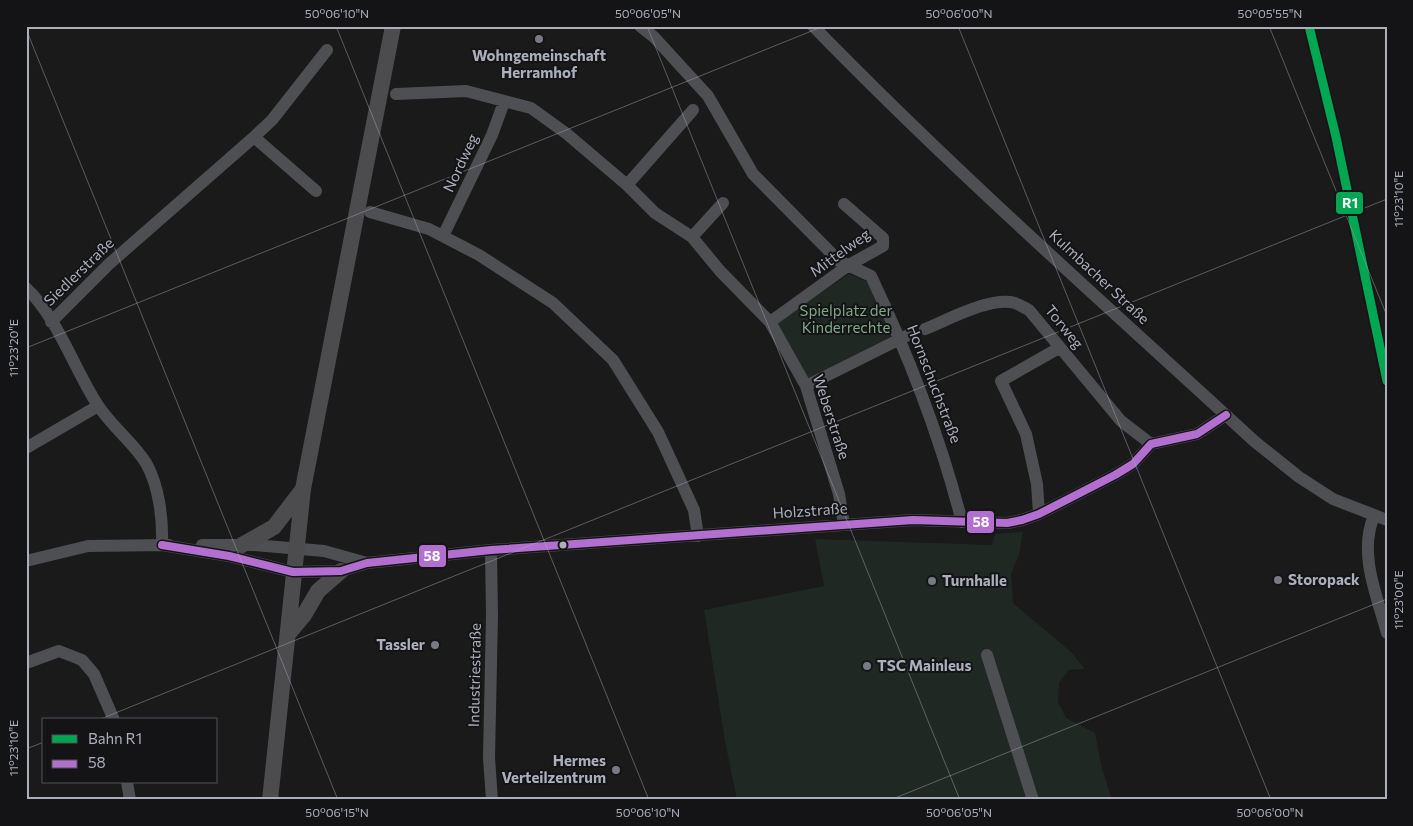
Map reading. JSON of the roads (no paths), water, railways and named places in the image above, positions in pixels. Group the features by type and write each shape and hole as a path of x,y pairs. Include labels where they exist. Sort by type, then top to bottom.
{"main road":[{"path":"270,800 303,489 393,26"},
{"path":"242,545 274,527 303,489"},
{"path":"288,634 304,615 318,591 342,571"}],"street":[{"name":"Hornschuchstraße","path":"640,26 654,37 708,96 753,174 839,261 871,276 903,337 947,462 962,522"},
{"name":"Kulmbacher Straße","path":"813,26 885,100 976,186 1226,415 1299,477 1333,499 1387,520"},
{"name":"Siedlerstraße","path":"162,545 162,515 146,463 98,406 51,322 108,264 272,120 326,50"},
{"name":"Weberstraße","path":"396,94 466,90 530,108 567,134 655,213 692,237 720,271 770,322 806,386 839,494 844,525"},
{"name":"Nordweg","path":"443,236 492,136 504,102"},
{"path":"626,185 694,110"},
{"path":"254,137 316,191"},
{"path":"692,237 723,203"},
{"name":"Mittelweg","path":"770,322 849,265 883,246 883,238 844,204"},
{"path":"370,212 429,229 479,255 553,303 613,360 658,432 694,510 698,536"},
{"path":"26,288 34,295 51,322"},
{"name":"Torweg","path":"925,329 985,306 1001,302 1016,303 1029,310 1121,421 1150,444"},
{"path":"806,386 903,337"},
{"path":"1039,514 1037,484 1026,434 1001,381 1060,348"},
{"path":"26,448 98,406"},
{"path":"1150,444 1197,434 1226,415"},
{"name":"Holzstraße","path":"162,545 229,556 293,572 342,571 367,563 491,550 912,520 1007,522 1022,520 1039,514 1115,475 1133,464 1150,444"},
{"path":"1374,516 1367,531 1367,554 1387,633"},
{"path":"26,561 88,546 162,545"},
{"name":"Holzstraße","path":"162,545 242,545 324,551 367,563"},
{"name":"Industriestraße","path":"491,550 492,615 489,758 492,800"},
{"path":"26,663 59,651 82,660 94,674 113,718"},
{"path":"988,655 1033,800"},
{"path":"127,784 130,800"}],"tunnel":[{"path":"906,336 925,329"}],"rail line":[{"name":"R1","path":"1309,26 1336,137 1387,381"}],"place":[{"name":"Wohngemeinschaft Herramhof","path":"539,39"},
{"name":"Storopack","path":"1278,580"},
{"name":"Turnhalle","path":"932,581"},
{"name":"Tassler","path":"435,645"},
{"name":"TSC Mainleus","path":"867,666"},
{"name":"Hermes Verteilzentrum","path":"616,770"}],"park label":[{"name":"Spielplatz der Kinderrechte","path":"846,320"}]}
